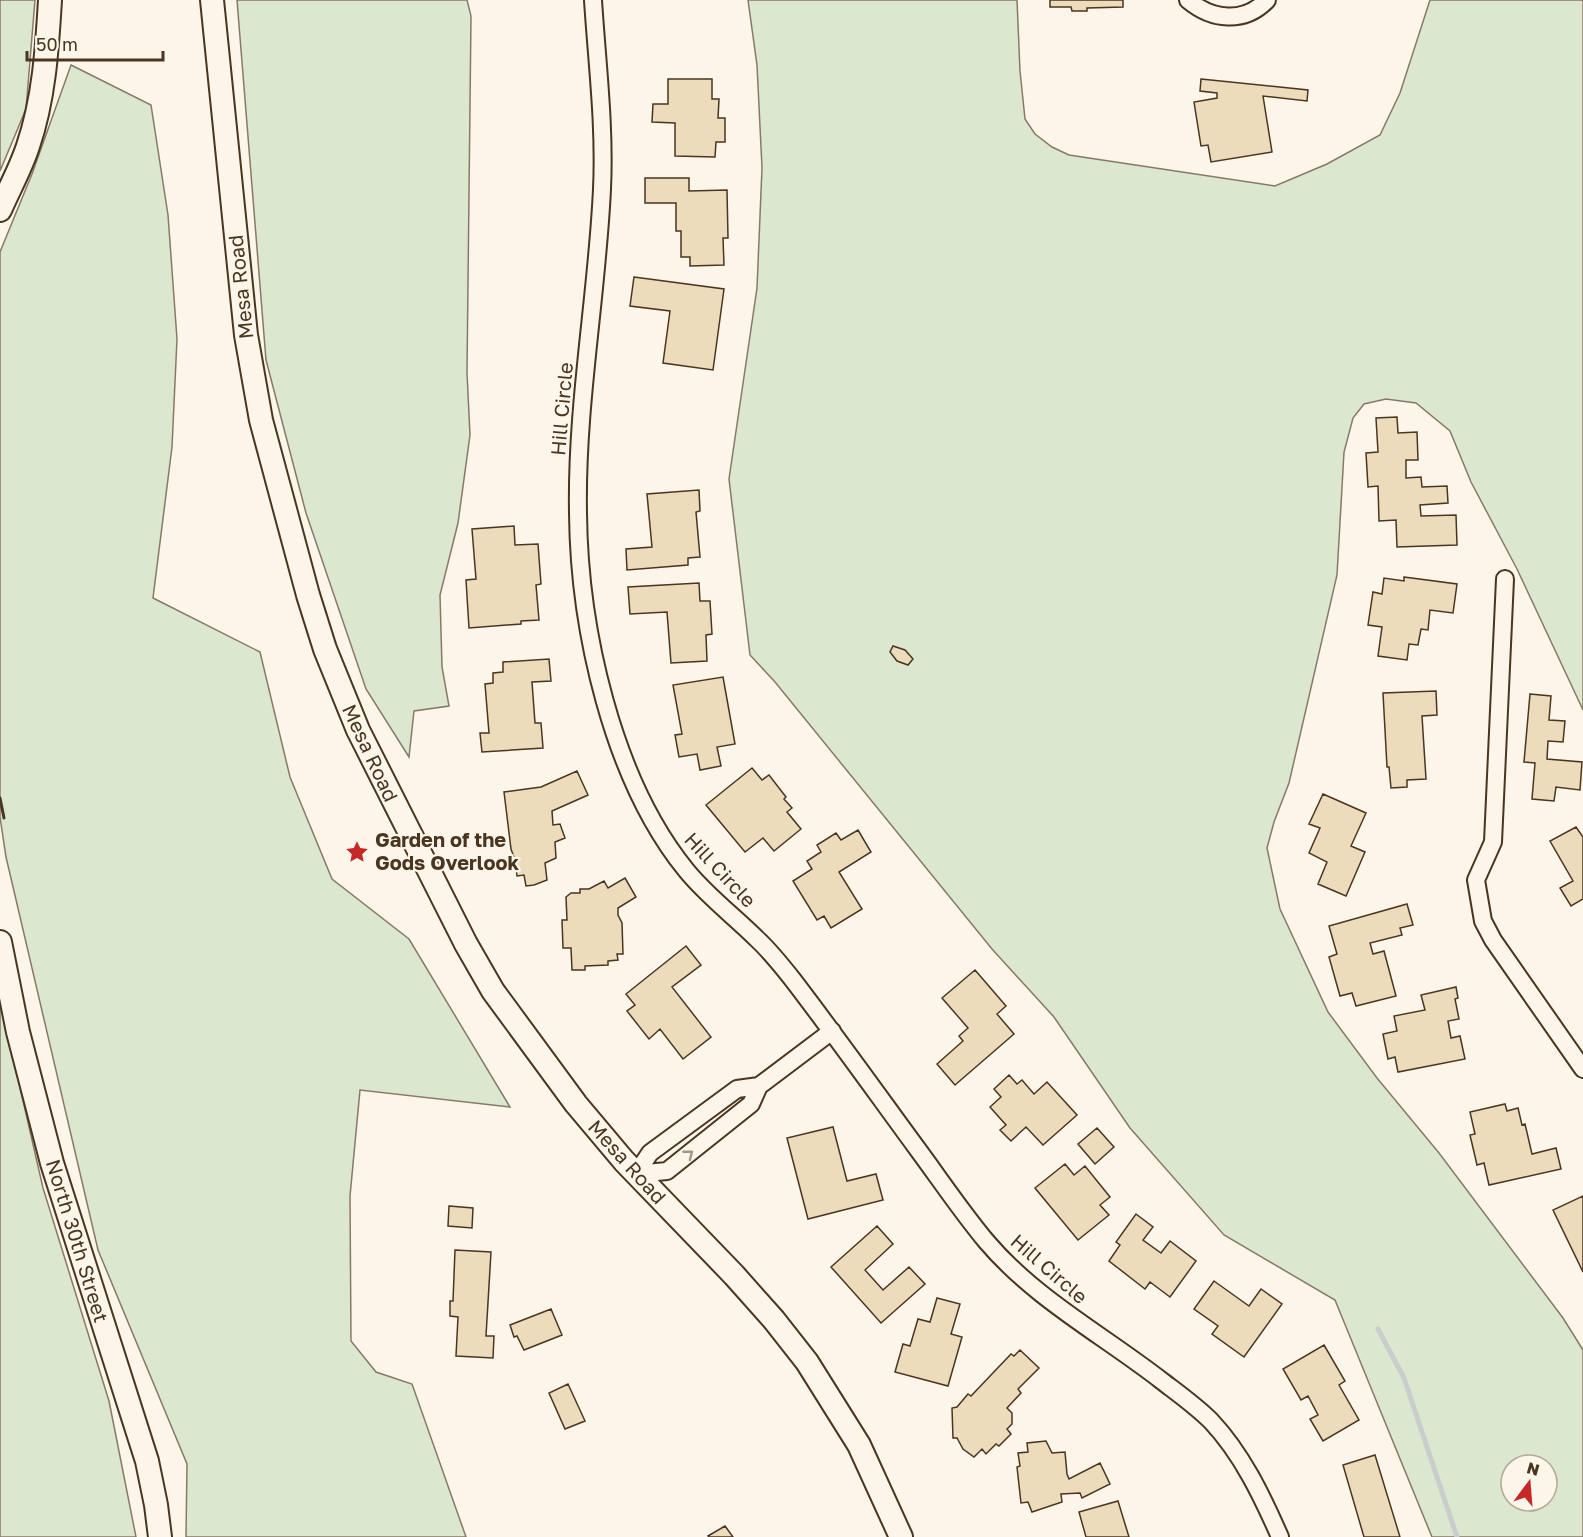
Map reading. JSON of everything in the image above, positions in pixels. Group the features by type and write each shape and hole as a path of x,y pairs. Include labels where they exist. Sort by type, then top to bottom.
{"main road":[{"path":"0,210 27,149 36,120 47,58 50,0"},
{"name":"Mesa Road","path":"212,0 228,171 251,369 264,432 308,595 325,649 358,730 466,944 493,991 576,1104 636,1174 734,1275 807,1362 859,1445 901,1537"},
{"name":"North 30th Street","path":"0,942 18,1032 52,1163 147,1461 160,1537"}],"street":[{"name":"Hill Circle","path":"593,0 602,114 602,191 580,443 578,515 580,566 587,618 598,668 629,774 664,841 687,871 711,897 762,943 832,1031 960,1207 1014,1272 1077,1321 1148,1370 1210,1420 1230,1444 1250,1476 1280,1537"},
{"path":"1188,0 1200,10 1215,16 1231,17 1248,14 1267,0"},
{"path":"1504,579 1493,842 1476,880 1483,921 1493,940 1583,1068"},
{"path":"636,1174 650,1153 737,1089 759,1086 832,1031"},
{"path":"636,1174 667,1171 752,1104 759,1086"},
{"path":"696,1119 711,1137"}],"green space":[{"path":"0,0 35,0 26,109 0,171"},
{"path":"237,0 467,0 471,16 467,373 470,435 458,523 440,595 442,667 449,706 414,711 409,757 366,689 306,513 266,360"},
{"path":"748,0 1017,0 1025,119 1035,134 1052,147 1069,155 1275,186 1327,164 1380,135 1400,93 1430,0 1583,0 1583,710 1517,569 1471,482 1450,431 1416,403 1386,399 1364,404 1353,418 1344,452 1337,575 1289,783 1267,848 1280,909 1328,1012 1377,1078 1439,1153 1563,1318 1583,1350 1583,1537 1432,1537 1335,1300 1224,1235 1130,1128 1054,1017 992,949 775,682 750,655 729,479 757,288 762,168 757,65"},
{"path":"71,65 151,105 168,215 177,339 172,447 153,598 260,652 290,777 332,879 409,939 510,1107 360,1090 350,1196 351,1341 376,1372 412,1384 466,1537 186,1537 187,1464 98,1250 6,857 0,817 0,252 32,174"},
{"path":"0,1000 43,1188 109,1401 136,1537 0,1537"}],"building":[{"path":"1050,0 1123,0 1123,7 1087,8 1087,11 1072,11 1071,7 1050,7"},
{"path":"668,79 712,79 712,99 719,99 718,118 725,118 725,142 716,142 715,157 675,156 675,123 652,122 653,104 668,104"},
{"path":"1201,79 1308,90 1307,101 1263,96 1272,152 1211,162 1208,145 1201,146 1194,102 1217,98 1217,93 1200,91"},
{"path":"645,178 689,178 689,191 727,190 728,238 723,238 724,265 690,266 690,257 681,257 681,231 676,231 676,203 645,203"},
{"path":"634,277 724,289 713,370 663,363 670,311 630,306"},
{"path":"1397,417 1398,433 1417,432 1418,460 1406,460 1406,478 1421,477 1422,487 1447,486 1448,503 1420,505 1421,516 1456,515 1457,545 1397,547 1396,520 1379,521 1378,486 1368,487 1366,453 1378,452 1376,418"},
{"path":"699,490 700,511 696,512 700,557 688,558 688,565 627,570 626,549 652,547 647,494"},
{"path":"514,526 515,545 538,544 541,584 536,585 539,620 521,621 521,624 469,628 466,580 476,579 472,529"},
{"path":"1404,577 1457,584 1453,613 1430,610 1428,630 1421,629 1418,645 1409,644 1407,660 1378,656 1382,627 1368,625 1373,592 1382,594 1384,578 1404,581"},
{"path":"699,583 700,601 710,601 712,634 706,635 707,661 671,663 667,612 630,614 628,587"},
{"path":"893,646 905,650 913,659 908,665 897,661 890,652"},
{"path":"549,659 551,681 532,682 535,723 541,723 543,748 482,752 480,733 489,733 485,684 493,683 493,673 503,672 503,662"},
{"path":"723,677 735,744 717,747 721,766 700,770 697,754 679,757 675,735 682,734 673,685"},
{"path":"1436,691 1437,715 1422,716 1426,779 1407,780 1407,787 1391,788 1389,767 1387,767 1383,693"},
{"path":"1530,694 1551,696 1549,720 1565,721 1563,742 1548,741 1547,759 1582,762 1580,790 1556,787 1554,801 1532,799 1535,763 1524,762"},
{"path":"752,768 762,780 769,775 786,797 784,799 792,808 787,812 801,829 774,851 763,838 745,852 706,805"},
{"path":"577,771 588,795 552,811 553,825 560,824 565,838 555,842 556,858 545,863 547,880 526,886 524,875 517,876 504,792 541,787"},
{"path":"1323,794 1366,813 1351,846 1365,852 1346,896 1318,884 1327,862 1309,853 1320,828 1309,824"},
{"path":"1576,827 1583,837 1583,899 1571,906 1560,888 1573,881 1550,841"},
{"path":"858,830 871,852 839,872 862,909 831,928 824,916 817,920 793,881 812,869 807,861 821,852 817,845 836,833 841,840"},
{"path":"625,878 636,897 618,908 618,915 622,923 623,954 617,954 618,960 608,961 608,965 585,966 585,970 572,970 571,948 563,948 562,920 567,920 566,897 571,893 580,893 580,889 589,889 604,881 608,888"},
{"path":"1407,904 1413,925 1400,928 1402,935 1370,943 1373,954 1384,951 1396,996 1356,1006 1352,993 1340,996 1329,957 1337,954 1329,926"},
{"path":"686,946 701,965 672,987 711,1037 683,1059 660,1029 649,1039 627,1011 635,1005 626,994"},
{"path":"975,970 1006,1006 997,1014 1014,1034 955,1085 937,1064 963,1041 959,1036 968,1028 942,998"},
{"path":"1456,987 1458,998 1455,999 1459,1019 1448,1021 1451,1038 1460,1036 1465,1059 1398,1072 1395,1057 1388,1059 1383,1034 1397,1031 1394,1016 1425,1010 1421,995"},
{"path":"1009,1075 1017,1084 1022,1080 1034,1094 1047,1082 1077,1115 1043,1145 1026,1127 1011,1141 1000,1130 1006,1125 990,1107 1001,1097 994,1089"},
{"path":"1505,1104 1507,1111 1518,1108 1522,1125 1525,1124 1532,1154 1556,1148 1561,1169 1489,1185 1484,1163 1477,1165 1470,1135 1475,1134 1470,1112"},
{"path":"833,1127 847,1181 876,1174 883,1200 808,1219 787,1138"},
{"path":"1097,1128 1114,1147 1095,1164 1078,1144"},
{"path":"1065,1164 1074,1175 1085,1166 1110,1197 1100,1205 1109,1215 1078,1240 1035,1188"},
{"path":"1583,1196 1583,1272 1553,1210"},
{"path":"449,1206 473,1208 472,1228 448,1226"},
{"path":"1136,1214 1153,1227 1143,1240 1161,1253 1170,1241 1196,1261 1170,1297 1150,1282 1145,1289 1109,1261 1120,1245 1116,1242"},
{"path":"877,1226 893,1244 865,1270 883,1290 909,1267 925,1284 881,1323 831,1267"},
{"path":"455,1250 491,1252 486,1336 494,1336 493,1358 456,1356 458,1317 450,1316 450,1301 453,1301"},
{"path":"1214,1281 1249,1306 1261,1289 1282,1304 1244,1357 1212,1334 1218,1326 1194,1309"},
{"path":"937,1298 960,1304 951,1334 962,1337 948,1386 895,1372 903,1344 910,1346 918,1319 930,1322"},
{"path":"551,1309 562,1335 524,1350 517,1336 514,1337 510,1325"},
{"path":"1324,1345 1345,1381 1339,1385 1359,1420 1323,1441 1310,1419 1318,1415 1308,1396 1301,1400 1283,1369"},
{"path":"1020,1350 1039,1368 1018,1389 1021,1393 1007,1408 1012,1413 1012,1424 1007,1429 1011,1434 999,1446 996,1444 986,1454 982,1449 974,1457 963,1449 957,1438 953,1438 952,1408 957,1407 968,1394 971,1396 1011,1354 1014,1356"},
{"path":"568,1384 585,1421 565,1429 549,1393"},
{"path":"1046,1441 1052,1453 1065,1452 1069,1479 1100,1463 1110,1484 1082,1498 1080,1493 1061,1494 1062,1502 1032,1512 1028,1502 1021,1503 1017,1467 1020,1466 1018,1453 1028,1452 1027,1443"},
{"path":"1375,1455 1400,1537 1364,1537 1343,1465"},
{"path":"1118,1501 1129,1537 1086,1537 1079,1512"},
{"path":"725,1526 733,1537 708,1536"}],"waterway":[{"path":"1378,1329 1404,1378 1457,1537"}],"wall":[{"path":"0,798 4,818"}],"place":[{"name":"Garden of the Gods Overlook","path":"357,852"}]}
